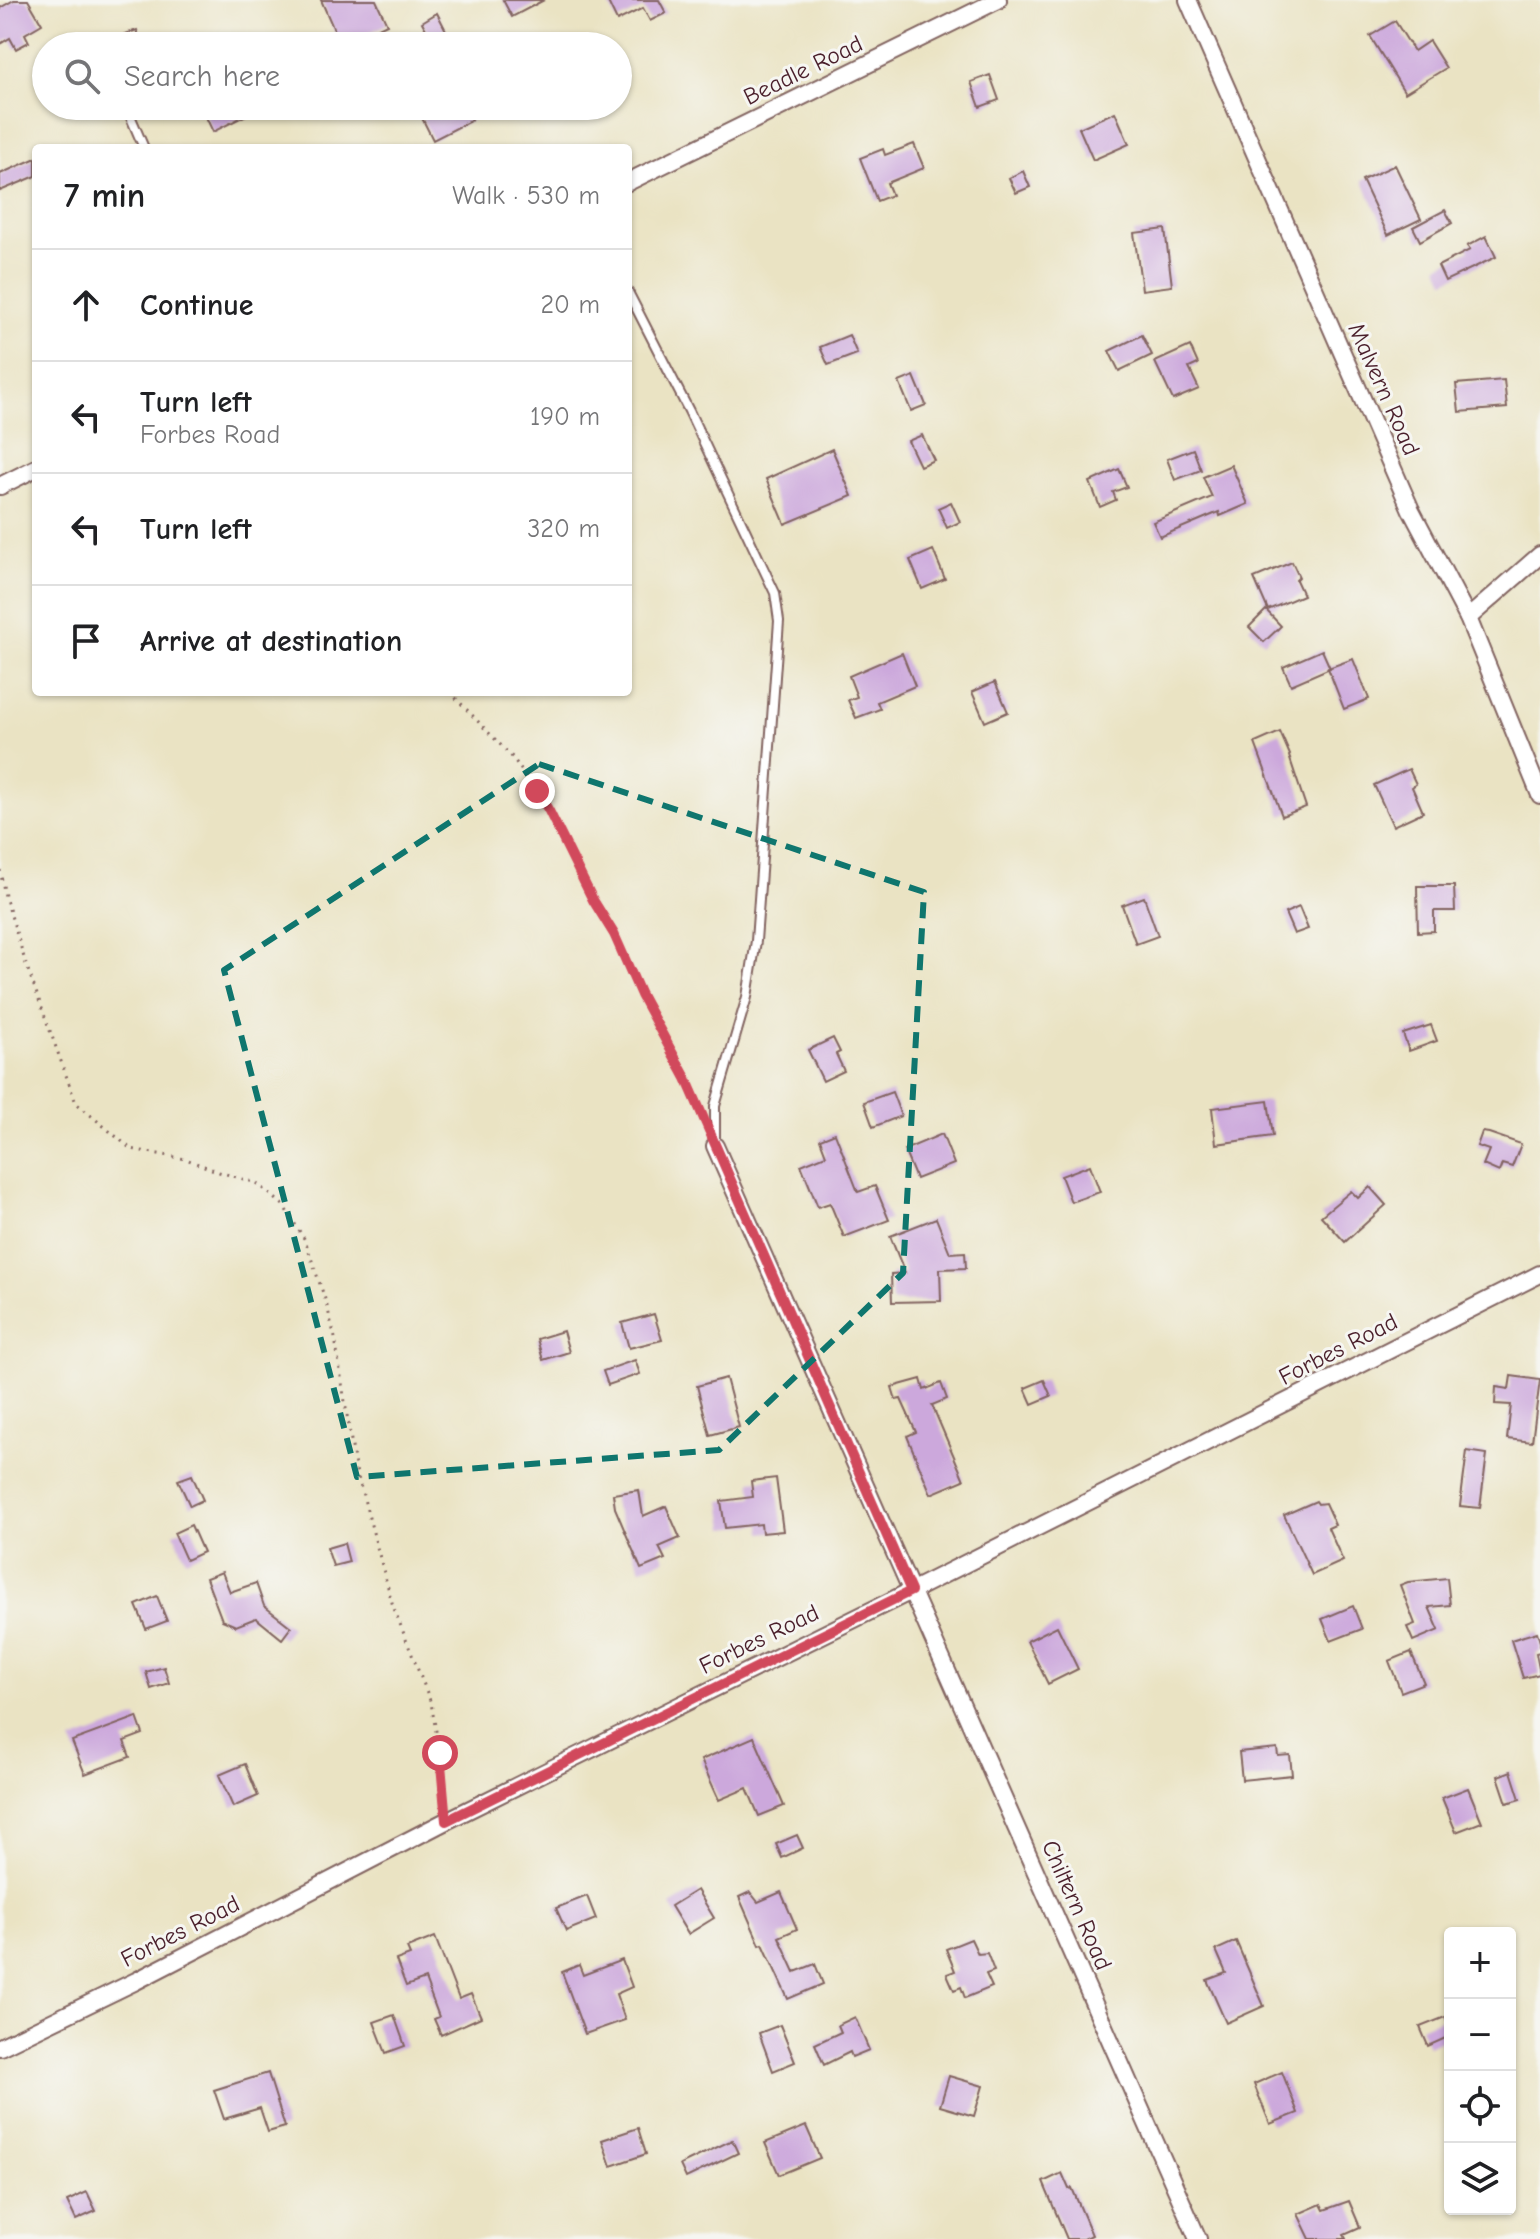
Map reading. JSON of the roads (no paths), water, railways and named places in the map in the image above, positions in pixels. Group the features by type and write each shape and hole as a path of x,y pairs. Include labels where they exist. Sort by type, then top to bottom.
{"street":[{"name":"Beadle Road","path":"632,180 998,0"},
{"name":"Malvern Road","path":"1188,0 1411,510 1468,618 1540,795"},
{"path":"0,486 32,470"},
{"path":"1468,618 1540,555"},
{"name":"Chiltern Road","path":"715,1146 1198,2239"},
{"name":"Forbes Road","path":"0,2047 1540,1274"}],"lane":[{"path":"132,120 142,144"},
{"path":"632,300 775,593 779,621 756,941 747,997 715,1106 715,1146"}]}
